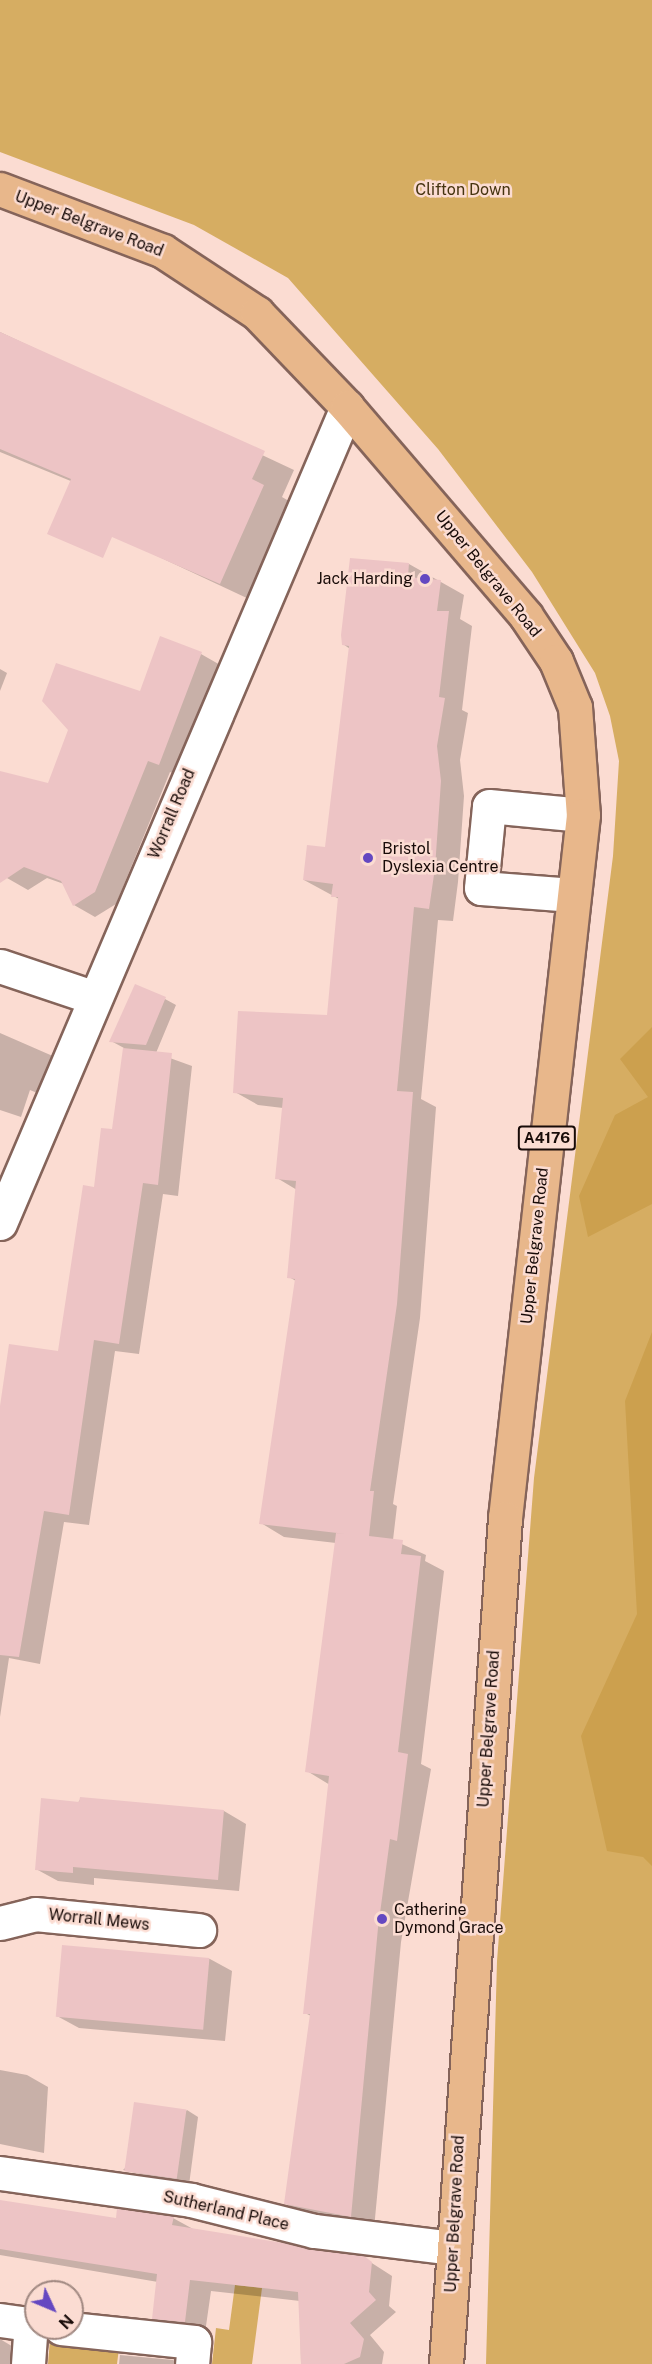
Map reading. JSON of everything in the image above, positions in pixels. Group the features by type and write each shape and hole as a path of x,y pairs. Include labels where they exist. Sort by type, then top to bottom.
{"main road":[{"name":"Upper Belgrave Road","path":"0,189 163,250 257,313 347,407 526,616 556,661 575,708 584,815 573,895 505,1518 452,2248 446,2364"}],"street":[{"name":"Worrall Road","path":"0,1223 347,407"},
{"path":"573,895 481,888 489,806 584,815"},
{"path":"0,966 95,998"},
{"name":"Worrall Mews","path":"0,1923 35,1914 199,1930"},
{"name":"Sutherland Place","path":"0,2173 191,2200 314,2230 452,2248"},
{"path":"84,2334 193,2353"},
{"path":"28,2364 30,2340"}],"green space":[{"name":"Clifton Down","path":"0,0 652,0 652,2364 486,2364 497,1961 534,1478 613,856 619,761 610,716 595,673 532,572 438,449 288,278 194,225 0,152"},
{"path":"235,2285 262,2288 252,2364 212,2364 216,2328 229,2330"},
{"path":"50,2340 119,2348 117,2364 48,2364"}],"shaded area":[{"path":"652,1027 652,1204 588,1237 579,1196 615,1115 648,1097 620,1059"},
{"path":"652,1332 652,1866 643,1857 607,1851 581,1736 637,1614 625,1401"}],"building":[{"path":"0,332 265,451 252,479 264,485 220,584 112,537 103,558 47,534 71,479 0,449"},
{"path":"350,558 409,563 408,577 441,580 437,611 449,611 439,697 445,698 437,746 441,781 435,868 429,909 414,907 397,1091 413,1092 397,1304 370,1491 374,1491 369,1536 403,1540 401,1554 421,1556 398,1752 408,1754 397,1841 390,1839 378,1928 351,2217 284,2204 310,2014 303,2014 329,1776 305,1772 336,1533 346,1534 259,1524 295,1279 287,1278 296,1181 275,1179 283,1098 233,1093 238,1011 327,1015 338,897 331,897 333,884 303,880 307,845 325,847 349,646 342,645 341,635"},
{"path":"160,636 202,652 159,765 148,761 95,892 73,906 61,881 24,867 0,883 0,771 48,783 68,730 42,701 56,663 140,691"},
{"path":"135,984 166,997 146,1045 109,1042"},
{"path":"123,1048 172,1053 158,1185 143,1183 119,1344 94,1340 69,1515 44,1511 19,1657 0,1655 0,1406 9,1344 58,1351 83,1185 94,1187 101,1128 112,1129"},
{"path":"80,1797 224,1810 218,1880 73,1867 73,1873 35,1870 41,1798 79,1802"},
{"path":"62,1945 209,1958 203,2030 56,2017"},
{"path":"134,2102 186,2109 177,2179 124,2171"},
{"path":"0,2200 116,2218 117,2208 174,2216 172,2225 364,2256 372,2262 369,2292 376,2300 350,2323 364,2339 360,2357 344,2364 301,2364 298,2292 190,2280 185,2322 152,2319 157,2274 0,2249"}],"place":[{"name":"Jack Harding","path":"425,579"},
{"name":"Bristol Dyslexia Centre","path":"368,858"},
{"name":"Catherine Dymond Grace","path":"382,1919"}]}
